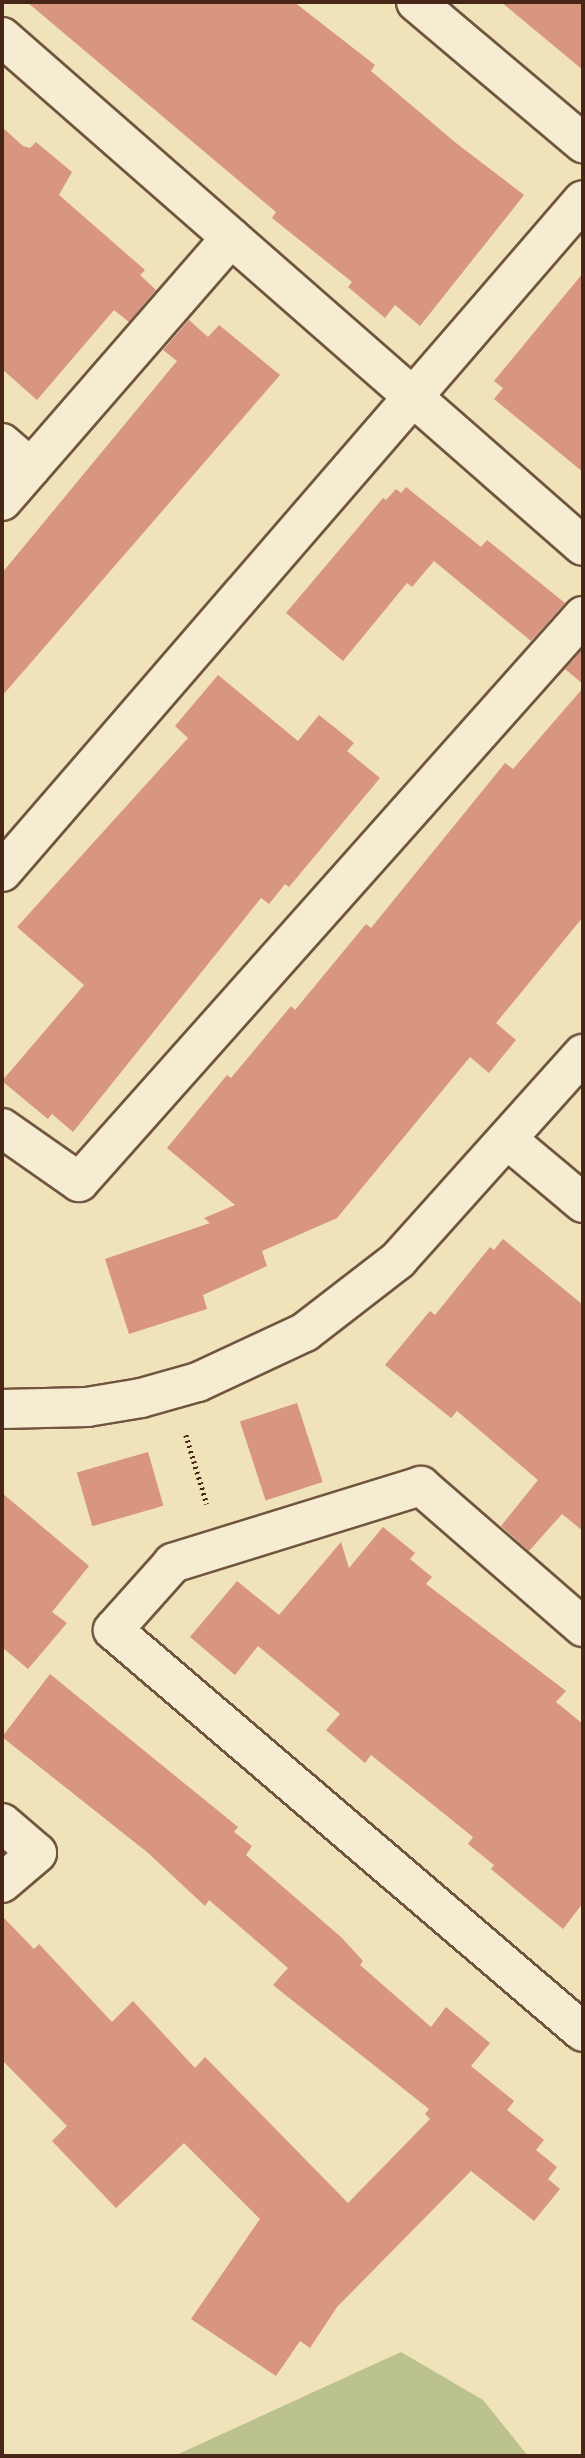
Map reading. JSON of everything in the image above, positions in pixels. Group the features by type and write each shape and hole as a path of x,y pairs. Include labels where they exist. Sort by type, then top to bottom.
{"street":[{"path":"437,8 583,143"},
{"path":"2,37 583,546"},
{"path":"2,872 583,200"},
{"path":"2,501 231,238"},
{"path":"2,443 31,468"},
{"path":"2,1128 79,1182 583,616"},
{"path":"2,1409 87,1407 141,1398 198,1382 305,1332 398,1261 583,1054"},
{"path":"508,1140 583,1203"},
{"path":"583,1627 421,1486 173,1563 113,1630 583,2032"},
{"path":"2,1823 37,1853 2,1883"}],"path":[{"path":"185,1433 221,1548"}],"green space":[{"path":"401,2352 483,2400 528,2456 174,2456"}],"building":[{"path":"27,2 294,2 375,65 371,71 456,143 524,195 420,326 395,305 385,318 348,287 352,282 272,218 276,212"},
{"path":"501,2 583,2 583,70"},
{"path":"2,127 23,146 30,148 36,142 72,172 59,195 145,270 140,275 156,290 129,322 114,310 37,400 2,369"},
{"path":"583,273 583,472 494,399 503,388 494,381"},
{"path":"189,320 208,337 219,325 280,375 2,696 2,573 177,361 163,350"},
{"path":"406,487 481,547 487,540 565,603 531,641 434,561 412,587 407,583 343,661 286,613 383,498 386,500 396,489 401,493"},
{"path":"583,649 583,684 565,669"},
{"path":"218,675 298,741 319,715 354,743 347,751 380,778 289,887 285,884 269,904 261,898 73,1132 52,1114 48,1119 2,1081 84,985 17,927 188,738 175,726"},
{"path":"583,688 583,917 496,1023 516,1040 489,1073 470,1057 337,1218 262,1251 267,1266 203,1295 207,1309 129,1334 105,1259 210,1223 204,1218 235,1205 167,1148 227,1075 231,1078 291,1006 295,1010 366,924 371,928 505,763 513,769"},
{"path":"503,1239 583,1305 583,1531 562,1514 529,1551 501,1526 538,1480 457,1411 451,1418 385,1365 430,1311 435,1315 490,1247 494,1250"},
{"path":"297,1403 323,1482 266,1500 240,1422"},
{"path":"148,1452 163,1506 92,1526 77,1472"},
{"path":"2,1493 89,1566 52,1612 67,1623 28,1669 2,1647"},
{"path":"383,1527 415,1553 410,1559 432,1577 426,1584 566,1691 556,1702 583,1724 583,1903 563,1929 491,1869 494,1865 468,1844 473,1837 371,1755 365,1763 326,1730 340,1714 258,1646 235,1675 190,1637 237,1581 279,1615 341,1542 349,1568"},
{"path":"50,1674 238,1827 234,1832 252,1846 246,1855 341,1937 363,1961 360,1965 431,2027 446,2007 490,2043 471,2066 514,2101 507,2110 544,2140 536,2150 557,2167 548,2179 560,2189 534,2221 471,2171 337,2307 310,2348 300,2341 276,2376 191,2319 260,2219 184,2143 116,2208 52,2141 67,2126 2,2060 2,1916 34,1949 39,1944 112,2022 133,2001 195,2068 205,2057 348,2203 430,2119 425,2114 429,2109 273,1985 288,1968 209,1900 205,1906 147,1852 2,1737"}]}
